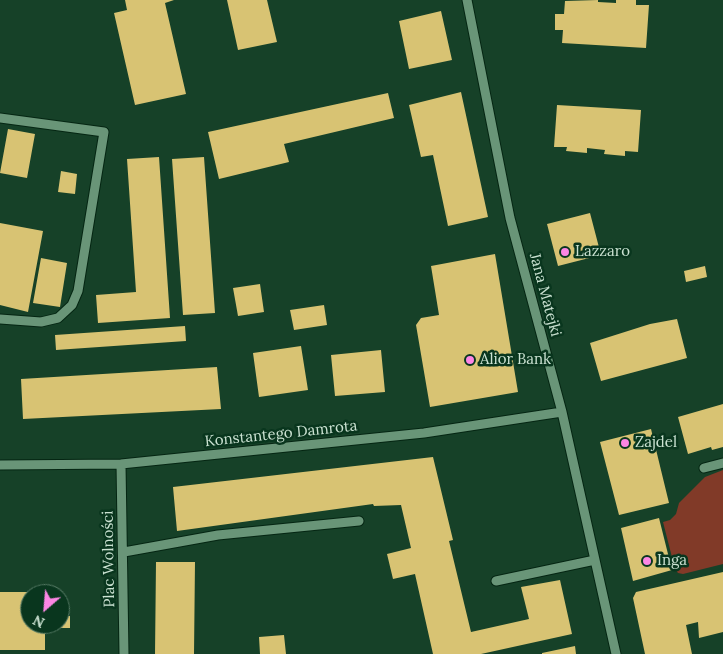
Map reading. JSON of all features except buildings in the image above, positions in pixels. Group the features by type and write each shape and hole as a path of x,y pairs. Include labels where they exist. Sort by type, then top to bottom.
{"street":[{"name":"Jana Matejki","path":"467,0 510,218 562,412 616,654"},
{"path":"0,118 104,132 78,291 72,305 58,318 40,322 0,319"},
{"name":"Konstantego Damrota","path":"0,465 121,464 424,433 562,412"},
{"path":"704,468 723,462"},
{"name":"Plac Wolności","path":"121,464 124,552 124,654"},
{"path":"124,552 218,535 359,521"},
{"path":"496,581 595,560"}],"shaded area":[{"path":"723,470 723,564 683,574 678,573 675,569 663,522 670,520 676,514 679,503 705,477"}],"place":[{"name":"Lazzaro","path":"565,252"},
{"name":"Alior Bank","path":"470,360"},
{"name":"Zajdel","path":"625,443"},
{"name":"Inga","path":"647,561"}]}
